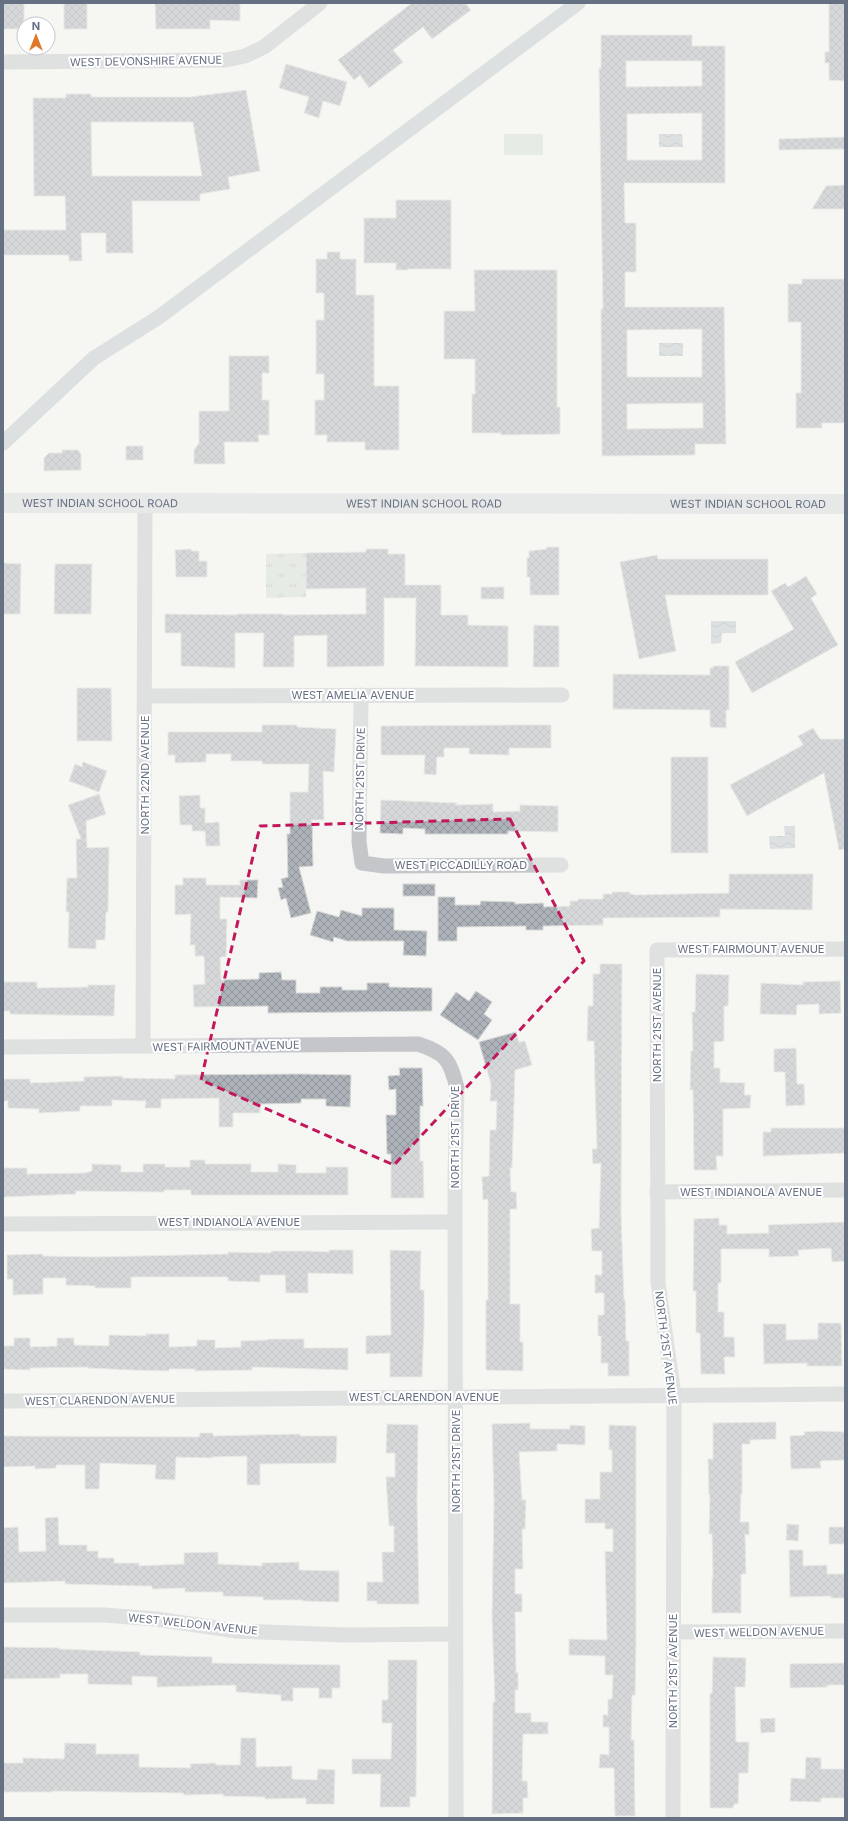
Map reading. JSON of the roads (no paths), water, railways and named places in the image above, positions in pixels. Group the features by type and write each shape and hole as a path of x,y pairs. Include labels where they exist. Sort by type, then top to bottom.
{"main road":[{"name":"WEST INDIAN SCHOOL ROAD","path":"3,504 845,504"}],"street":[{"name":"WEST DEVONSHIRE AVENUE","path":"3,62 226,60 245,56 264,47 320,3"},
{"name":"NORTH 22ND AVENUE","path":"143,1046 145,504"},
{"name":"NORTH 21ST DRIVE","path":"361,695 359,842 362,863"},
{"name":"WEST AMELIA AVENUE","path":"145,696 562,695"},
{"name":"WEST PICCADILLY ROAD","path":"362,863 384,866 561,865"},
{"name":"WEST FAIRMOUNT AVENUE","path":"657,950 845,949"},
{"name":"NORTH 21ST AVENUE","path":"657,950 658,1283 674,1395 673,1818"},
{"name":"WEST FAIRMOUNT AVENUE","path":"3,1047 418,1044 432,1048 446,1058"},
{"name":"NORTH 21ST DRIVE","path":"446,1058 454,1074 457,1088 455,1222 456,1818"},
{"name":"WEST INDIANOLA AVENUE","path":"657,1192 845,1190"},
{"name":"WEST INDIANOLA AVENUE","path":"3,1224 455,1222"},
{"name":"WEST CLARENDON AVENUE","path":"3,1401 845,1394"},
{"name":"WEST WELDON AVENUE","path":"3,1615 104,1615 156,1619 243,1631 345,1635 455,1634"},
{"name":"WEST WELDON AVENUE","path":"673,1632 845,1631"}],"water":[{"path":"659,134 682,134 683,147 659,147"},
{"path":"659,343 683,343 683,356 659,356"},
{"path":"711,621 736,621 736,633 722,633 721,643 711,644"},
{"path":"784,826 795,826 795,848 770,849 769,836 785,836"}],"waterway":[{"path":"3,443 94,358 159,317 578,3"}]}
